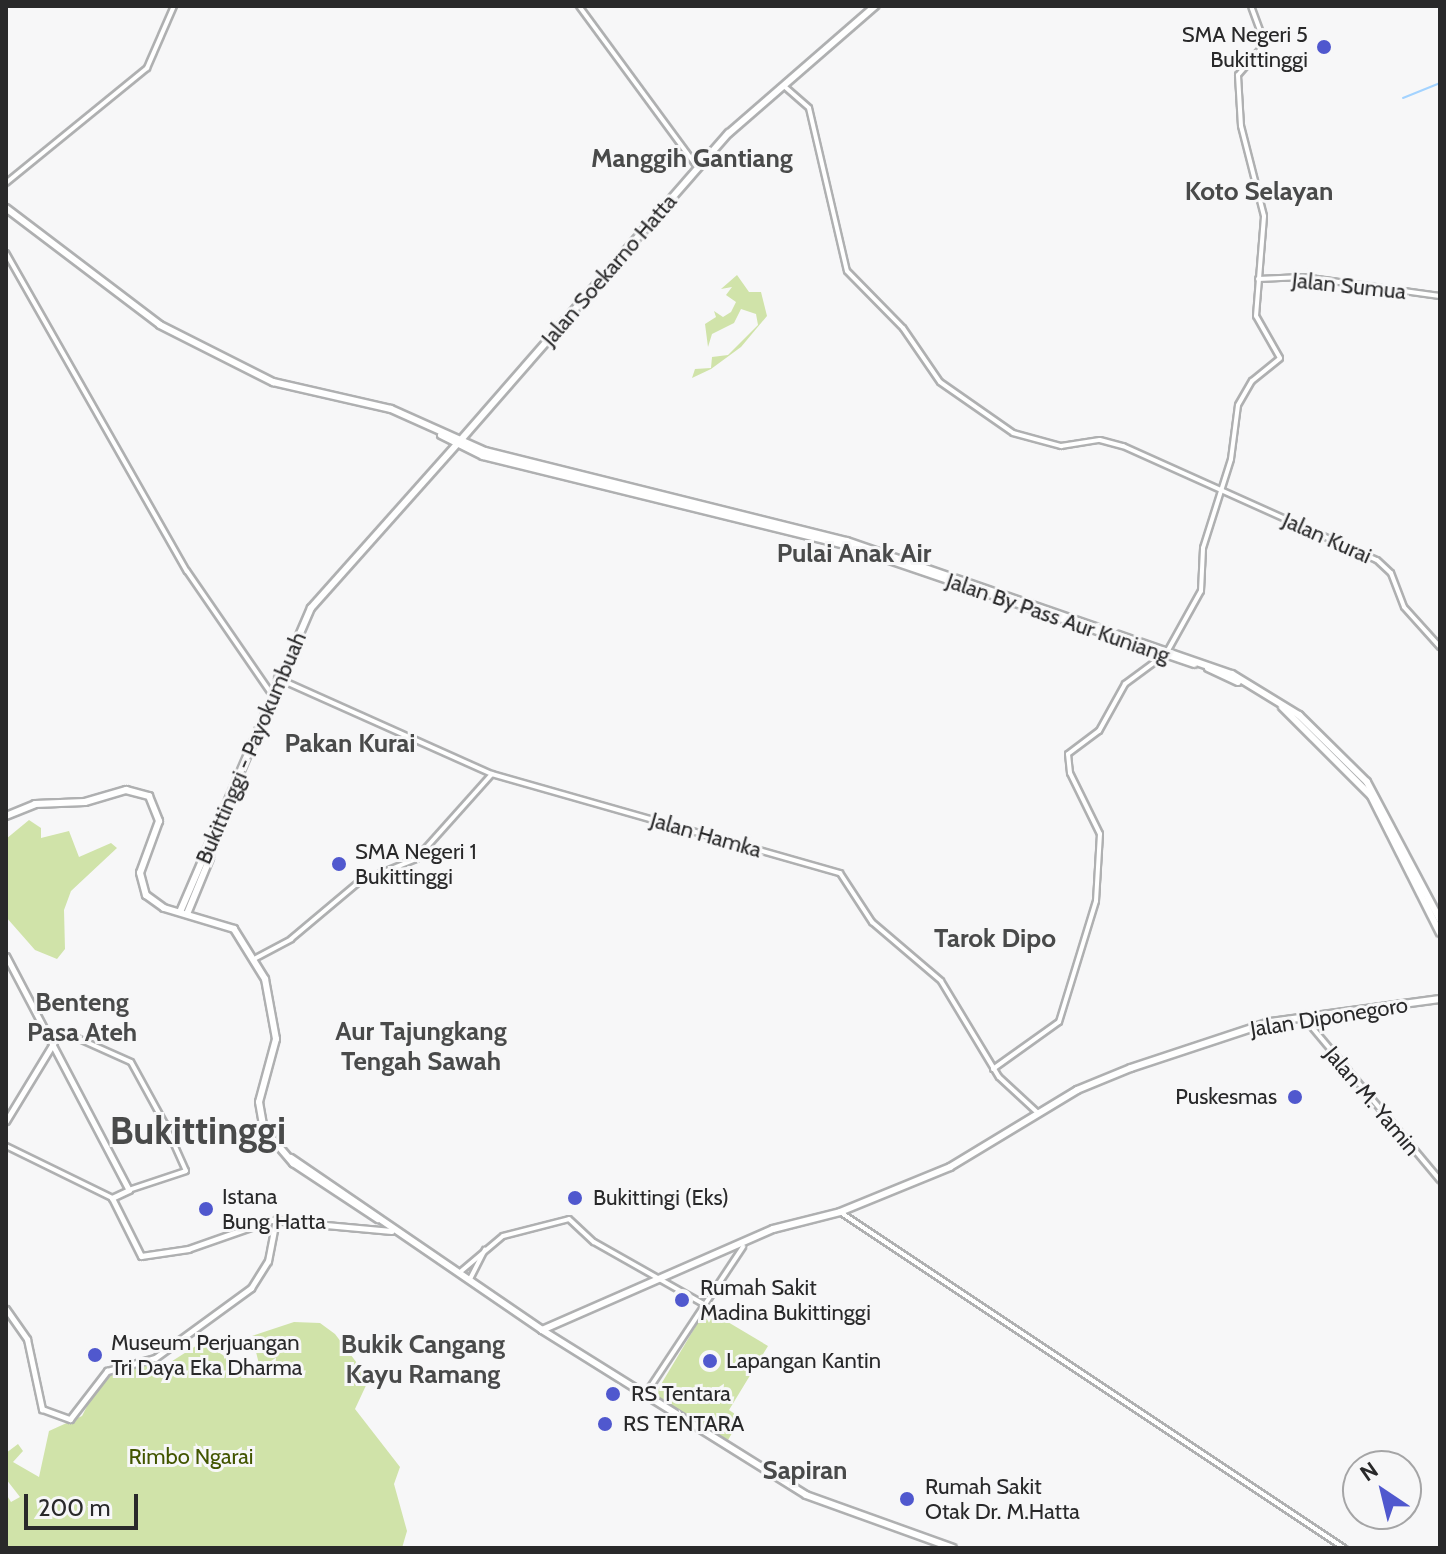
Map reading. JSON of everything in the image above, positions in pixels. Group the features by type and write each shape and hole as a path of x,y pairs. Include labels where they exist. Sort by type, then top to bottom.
{"main road":[{"name":"Jalan Soekarno Hatta","path":"458,443 698,168 782,85 875,6"},
{"name":"Jalan By Pass Aur Kuniang","path":"6,208 100,285 197,347 273,382 376,404 458,443 805,531 942,575 1088,629 1212,667 1283,706 1327,736 1378,792 1440,914"},
{"name":"Bukittinggi - Payokumbuah","path":"184,913 277,678 322,595 458,443"},
{"name":"Jalan By Pass Aur Kuniang","path":"1283,706 1298,717 1375,798 1440,923"},
{"name":"Jalan By Pass Aur Kuniang","path":"1283,706 1371,796 1440,933"},
{"path":"6,816 35,804 144,791 159,821 140,873 142,888 157,905 234,929 256,958 276,1039 258,1110 272,1137 291,1158 392,1231 542,1330 810,1497 953,1548"},
{"path":"6,956 51,1035 129,1190 112,1198 129,1241 146,1259 276,1220 392,1231"},
{"name":"Jalan Diponegoro","path":"542,1330 743,1247 773,1229 840,1212 960,1162 1088,1085 1270,1022 1306,1020 1440,999"},
{"path":"6,1121 54,1042"},
{"path":"6,1309 27,1339 42,1409 70,1419 107,1371 155,1358 232,1306 262,1275 276,1233 276,1220"},
{"path":"276,1233 286,1220"},
{"path":"264,1223 276,1233"}],"street":[{"path":"6,183 147,68 174,6"},
{"path":"579,6 698,168"},
{"path":"993,1069 1059,1022 1096,901 1100,834 1070,773 1068,754 1099,731 1128,681 1165,654 1198,600 1202,554 1221,488 1238,405 1252,381 1280,358 1279,346 1258,324 1258,279 1264,216 1241,126 1238,75 1265,44 1251,6"},
{"name":"Jalan Kurai","path":"782,85 809,108 847,271 903,328 940,382 1013,433 1061,446 1106,441 1221,488 1388,568 1401,601 1440,647"},
{"path":"6,253 187,571 271,693"},
{"name":"Jalan Sumua","path":"1258,279 1303,277 1440,296"},
{"name":"Jalan Hamka","path":"277,678 492,774 840,873 872,922 918,957 950,993 993,1069 1041,1115"},
{"path":"256,958 291,939 359,882 416,859 492,774"},
{"name":"Jalan M. Yamin","path":"1306,1020 1440,1180"},
{"path":"51,1035 75,1037 131,1062 165,1124 186,1171 129,1190"},
{"path":"6,1146 112,1198"},
{"path":"840,1212 1344,1548"},
{"path":"459,1273 503,1236 569,1219 594,1242 707,1306"},
{"path":"644,1396 707,1306 743,1247"},
{"path":"469,1280 485,1250"}],"green space":[{"path":"737,275 749,292 761,292 767,316 741,347 711,369 692,378 695,369 711,368 712,357 728,355 758,325 756,314 741,309 734,323 712,334 708,347 705,324 716,317 714,311 723,317 731,312 736,302 726,295 732,287 721,289"},
{"path":"29,820 41,828 41,838 69,831 79,857 111,843 117,848 71,891 64,910 65,949 57,959 35,950 6,917 6,839"},
{"path":"706,1309 768,1346 729,1410 741,1418 728,1440 654,1396"},
{"name":"Rimbo Ngarai","path":"294,1322 320,1323 335,1334 369,1379 355,1409 400,1467 394,1484 407,1531 402,1548 6,1548 6,1494 11,1502 20,1497 6,1479 6,1453 18,1444 23,1451 13,1462 39,1477 49,1431 82,1416 104,1373 155,1358 158,1367 166,1365 202,1342 226,1357 227,1373 239,1376 259,1364 252,1336"}],"waterway":[{"path":"1403,98 1440,83"}],"place":[{"name":"SMA Negeri 5 Bukittinggi","path":"1324,47"},
{"name":"SMA Negeri 1 Bukittinggi","path":"339,864"},
{"name":"Puskesmas","path":"1295,1097"},
{"name":"Bukittingi (Eks)","path":"575,1198"},
{"name":"Istana Bung Hatta","path":"206,1209"},
{"name":"Rumah Sakit Madina Bukittinggi","path":"682,1300"},
{"name":"Museum Perjuangan Tri Daya Eka Dharma","path":"95,1355"},
{"name":"Lapangan Kantin","path":"710,1361"},
{"name":"RS Tentara","path":"613,1394"},
{"name":"RS TENTARA","path":"605,1424"},
{"name":"Rumah Sakit Otak Dr. M.Hatta","path":"907,1499"}],"district":[{"name":"Manggih Gantiang","path":"692,159"},
{"name":"Koto Selayan","path":"1259,192"},
{"name":"Pulai Anak Air","path":"854,554"},
{"name":"Pakan Kurai","path":"350,744"},
{"name":"Tarok Dipo","path":"995,939"},
{"name":"Benteng Pasa Ateh","path":"82,1018"},
{"name":"Aur Tajungkang Tengah Sawah","path":"421,1047"},
{"name":"Bukittinggi","path":"198,1131"},
{"name":"Bukik Cangang Kayu Ramang","path":"423,1360"},
{"name":"Sapiran","path":"805,1471"}]}
